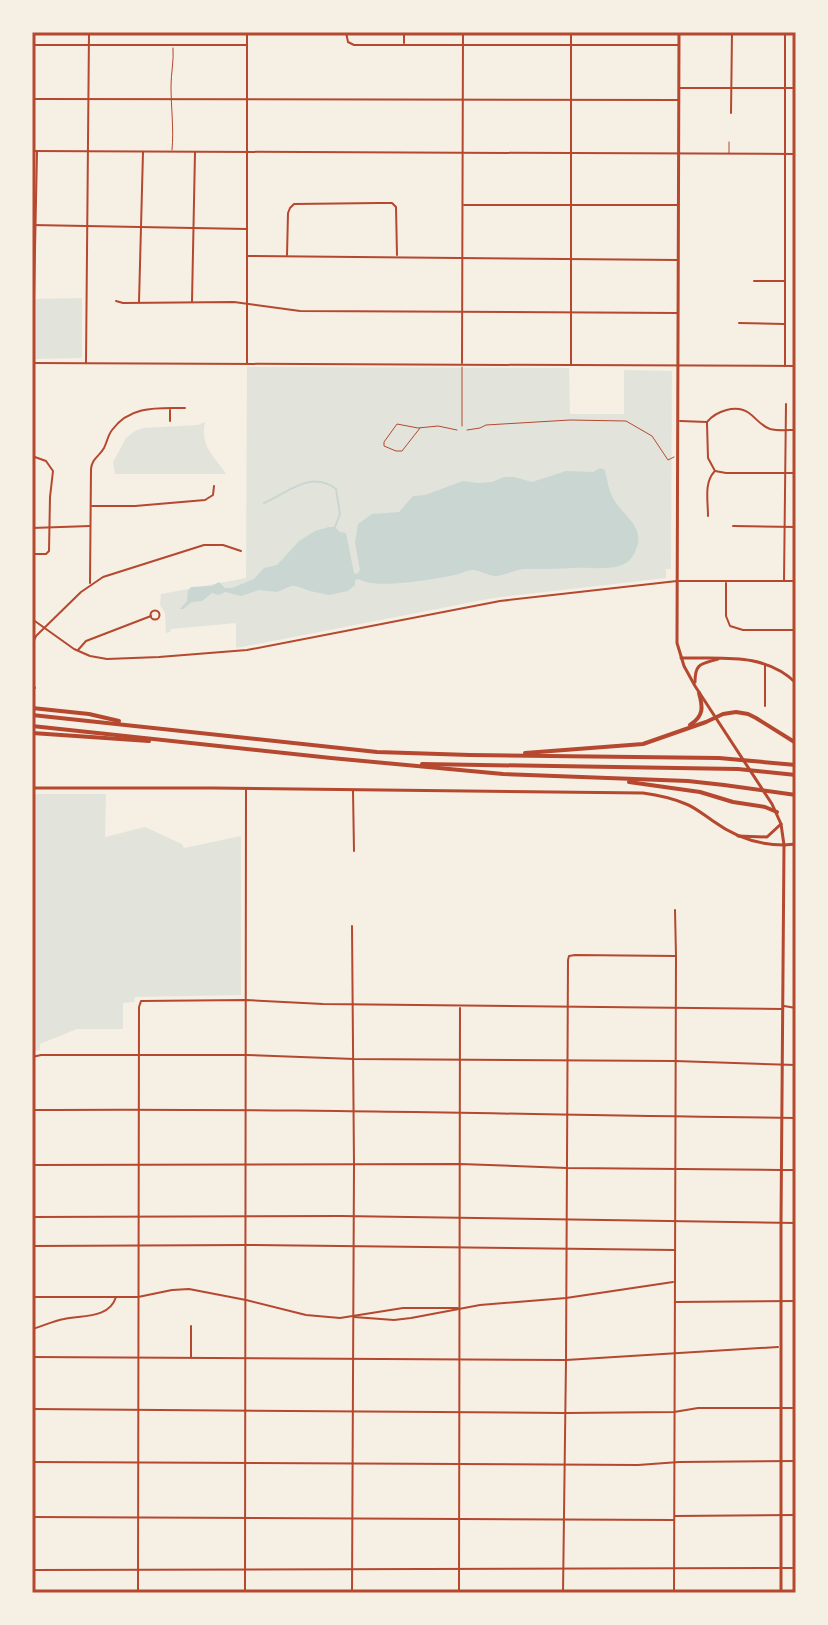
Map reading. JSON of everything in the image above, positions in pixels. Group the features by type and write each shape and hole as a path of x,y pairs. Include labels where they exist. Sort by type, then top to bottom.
{"highway":[{"path":"679,732 696,722 702,714 699,693"},
{"path":"32,708 89,714 137,725"},
{"path":"492,755 634,745 655,741 730,713 748,714 796,743"},
{"path":"32,715 333,748 412,753 719,758 796,765"},
{"path":"32,726 503,774 688,781 796,795"},
{"path":"32,733 222,747"},
{"path":"376,762 738,769 796,775"},
{"path":"595,779 690,790 777,812"}],"main road":[{"path":"679,32 676,632 681,658 695,686 777,812 784,845 781,1593"},
{"path":"681,658 749,659 765,663 796,683"},
{"path":"695,686 696,669 701,664 718,659"},
{"path":"32,788 654,794 688,805 738,836 762,845 796,844"},
{"path":"738,836 767,837 781,824"}],"street":[{"path":"86,363 89,32"},
{"path":"247,32 247,364"},
{"path":"346,32 348,42 354,45 679,45"},
{"path":"404,32 404,45"},
{"path":"462,364 463,32"},
{"path":"571,32 571,365"},
{"path":"731,113 732,32"},
{"path":"785,32 785,366"},
{"path":"32,45 247,45"},
{"path":"679,88 796,88"},
{"path":"32,99 678,100"},
{"path":"34,298 34,151 796,154"},
{"path":"139,302 143,151"},
{"path":"192,302 195,151"},
{"path":"287,257 291,206 304,203 391,203 396,207 397,257"},
{"path":"463,205 678,205"},
{"path":"33,225 247,229"},
{"path":"247,256 678,260"},
{"path":"754,281 785,281"},
{"path":"116,301 247,303 300,311 678,313"},
{"path":"739,323 785,324"},
{"path":"32,363 796,366"},
{"path":"784,581 786,404"},
{"path":"170,408 170,421"},
{"path":"90,585 91,469 94,459 111,432 131,414 145,409 185,408"},
{"path":"715,471 708,458 707,422 714,415 722,411 742,410 769,429 796,430"},
{"path":"677,420 707,422"},
{"path":"32,456 49,464 53,477 48,552 32,554"},
{"path":"715,471 796,473"},
{"path":"708,516 708,484 715,471"},
{"path":"91,506 127,507 206,500 213,495 214,486"},
{"path":"32,528 91,526"},
{"path":"733,526 796,527"},
{"path":"32,665 35,637 90,585 119,571 200,546 218,545 241,551"},
{"path":"726,580 726,616 730,626 743,630 796,630"},
{"path":"34,590 32,618 77,651 107,659 239,651 488,603 677,581 796,581"},
{"path":"77,651 86,641 151,616"},
{"path":"765,663 765,706"},
{"path":"32,683 35,688"},
{"path":"245,1593 246,788"},
{"path":"353,789 354,851"},
{"path":"674,1593 675,910"},
{"path":"352,926 352,1593"},
{"path":"563,1593 569,956 676,956"},
{"path":"138,1593 141,1001 796,1008"},
{"path":"459,1593 460,1006"},
{"path":"32,1057 246,1055 796,1065"},
{"path":"32,1110 246,1109 796,1118"},
{"path":"32,1165 460,1164 796,1170"},
{"path":"32,1217 246,1216 796,1223"},
{"path":"32,1246 675,1250"},
{"path":"353,1316 394,1320 480,1305 566,1298 674,1282"},
{"path":"32,1297 138,1297 183,1289 306,1315 340,1318 403,1308 460,1309"},
{"path":"32,1329 102,1313 113,1305 116,1297"},
{"path":"674,1302 796,1301"},
{"path":"191,1326 191,1358"},
{"path":"32,1357 566,1360 781,1347"},
{"path":"32,1409 565,1413 796,1408"},
{"path":"32,1462 638,1465 796,1461"},
{"path":"32,1517 564,1520 796,1515"},
{"path":"32,1570 796,1568"}],"lane":[{"path":"172,45 172,151"},
{"path":"729,142 729,153"},
{"path":"462,364 462,426"},
{"path":"467,430 486,425 570,420 626,421 652,436 668,460 677,457"},
{"path":"420,428 402,451 385,447 384,442 396,424 457,430"}],"shaded area":[{"path":"82,298 81,358 32,359 32,299"},
{"path":"247,367 569,368 570,414 624,414 624,370 672,371 671,569 666,569 666,578 493,598 236,648 236,623 171,629 166,633 161,594 246,578"},
{"path":"205,422 206,444 226,474 115,474 113,462 126,438 135,431"},
{"path":"600,468 605,470 615,502 638,535 635,552 617,567 522,569 496,576 472,570 391,584 359,579 348,591 329,595 296,586 277,592 259,590 241,596 212,593 202,601 192,602 180,609 187,601 191,587 212,586 219,582 225,588 232,588 254,579 264,568 277,565 299,541 329,527 346,533 354,573 357,574 360,570 355,543 358,524 372,514 399,512 413,496 425,495 463,481 492,482 514,477 532,482 566,471 593,472"},
{"path":"32,794 106,794 105,837 145,827 182,844 184,848 241,836 241,995 135,997 134,1002 123,1003 123,1029 77,1029 40,1044 40,1050 32,1052"}],"waterway":[{"path":"264,503 309,482 327,484 336,489 340,514 335,527"}]}
